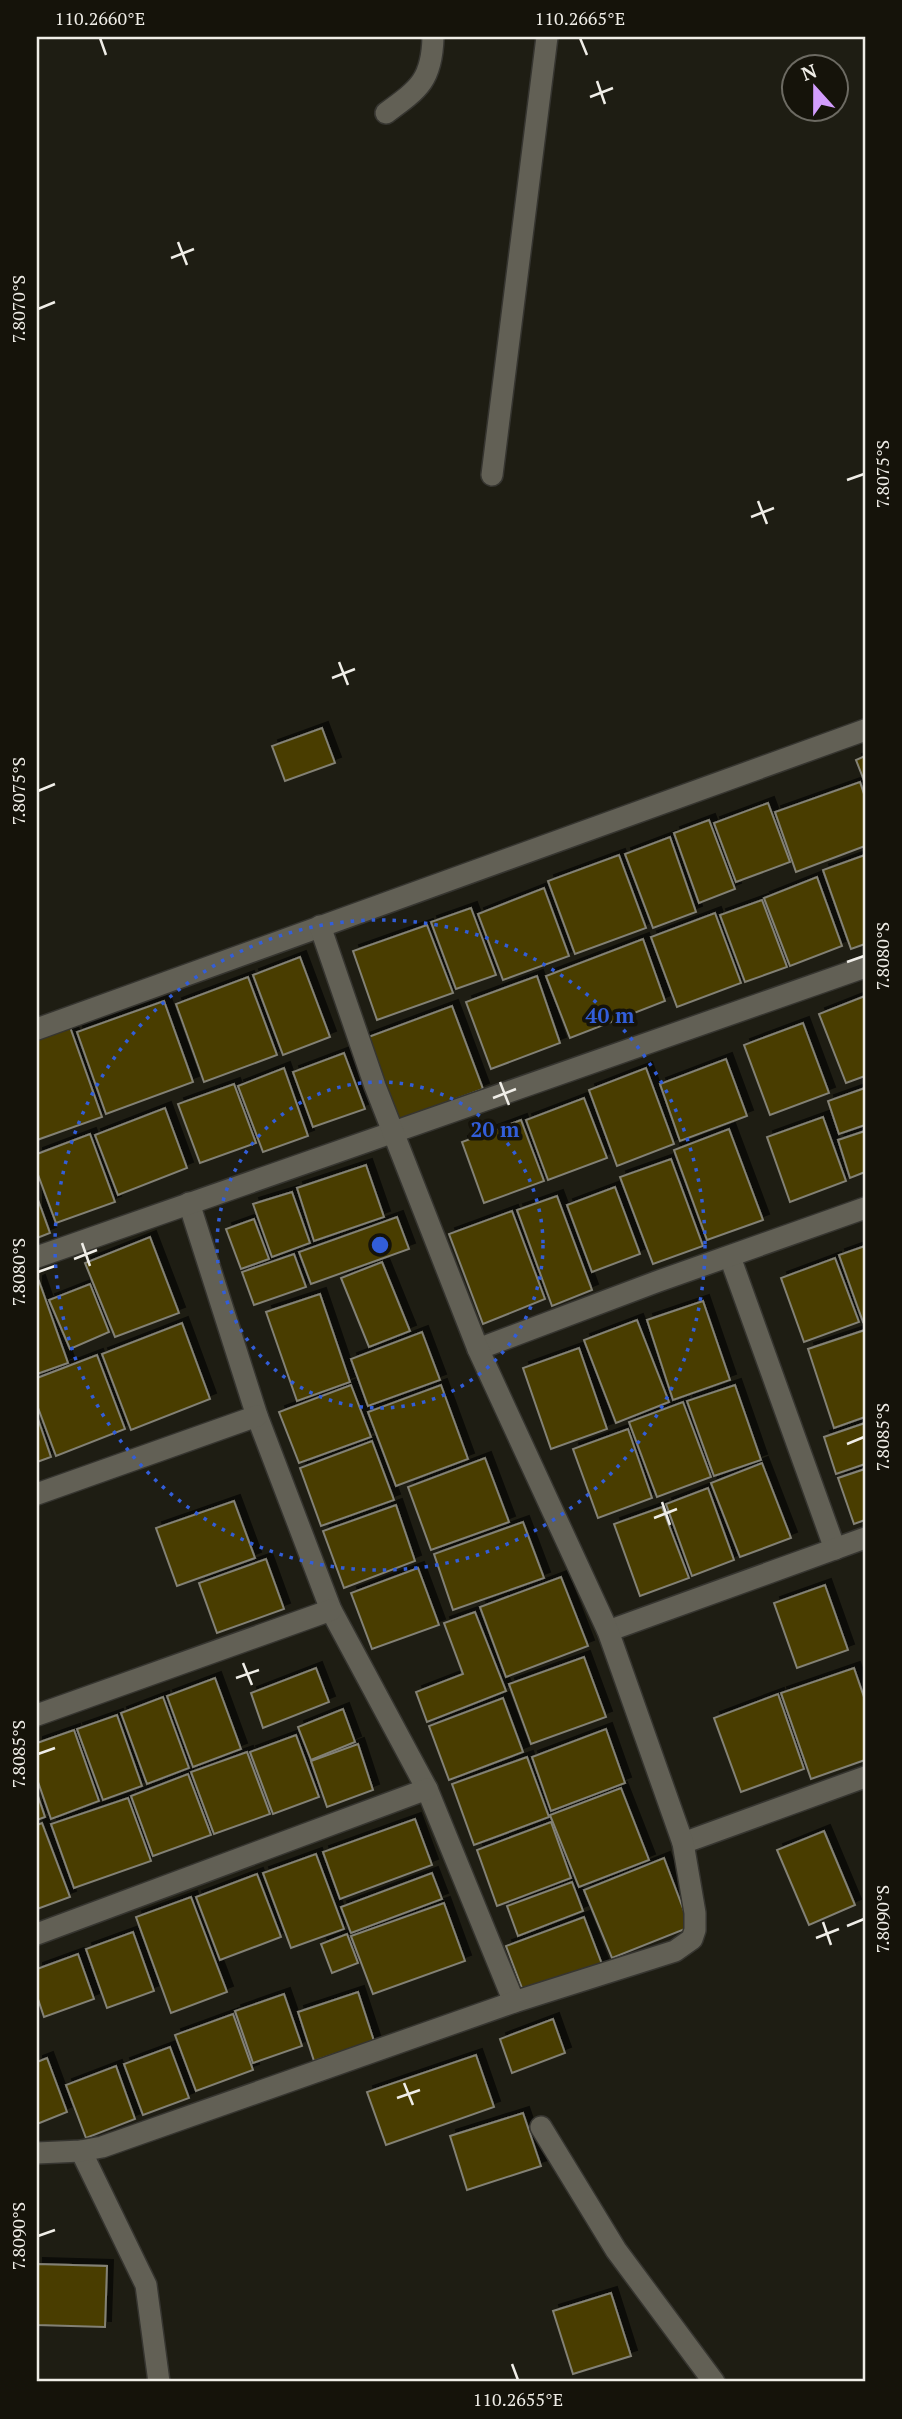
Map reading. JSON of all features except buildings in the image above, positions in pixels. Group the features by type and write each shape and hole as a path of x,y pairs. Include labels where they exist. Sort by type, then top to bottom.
{"street":[{"path":"386,113 417,90 432,61 433,37"},
{"path":"492,475 547,37"},
{"path":"37,1028 865,730"},
{"path":"37,2154 102,2147 514,2002 675,1951 692,1939 695,1930 695,1913 683,1843 608,1631 478,1349 375,1086 320,926"},
{"path":"37,1257 865,967"},
{"path":"189,1203 257,1416 331,1610 427,1789 514,2002"},
{"path":"478,1349 865,1208"},
{"path":"730,1256 835,1549"},
{"path":"37,1494 257,1416"},
{"path":"608,1631 865,1538"},
{"path":"37,1715 331,1610"},
{"path":"683,1843 865,1777"},
{"path":"37,1934 427,1789"},
{"path":"541,2127 616,2250 714,2382"},
{"path":"80,2151 146,2285 159,2382"}]}
